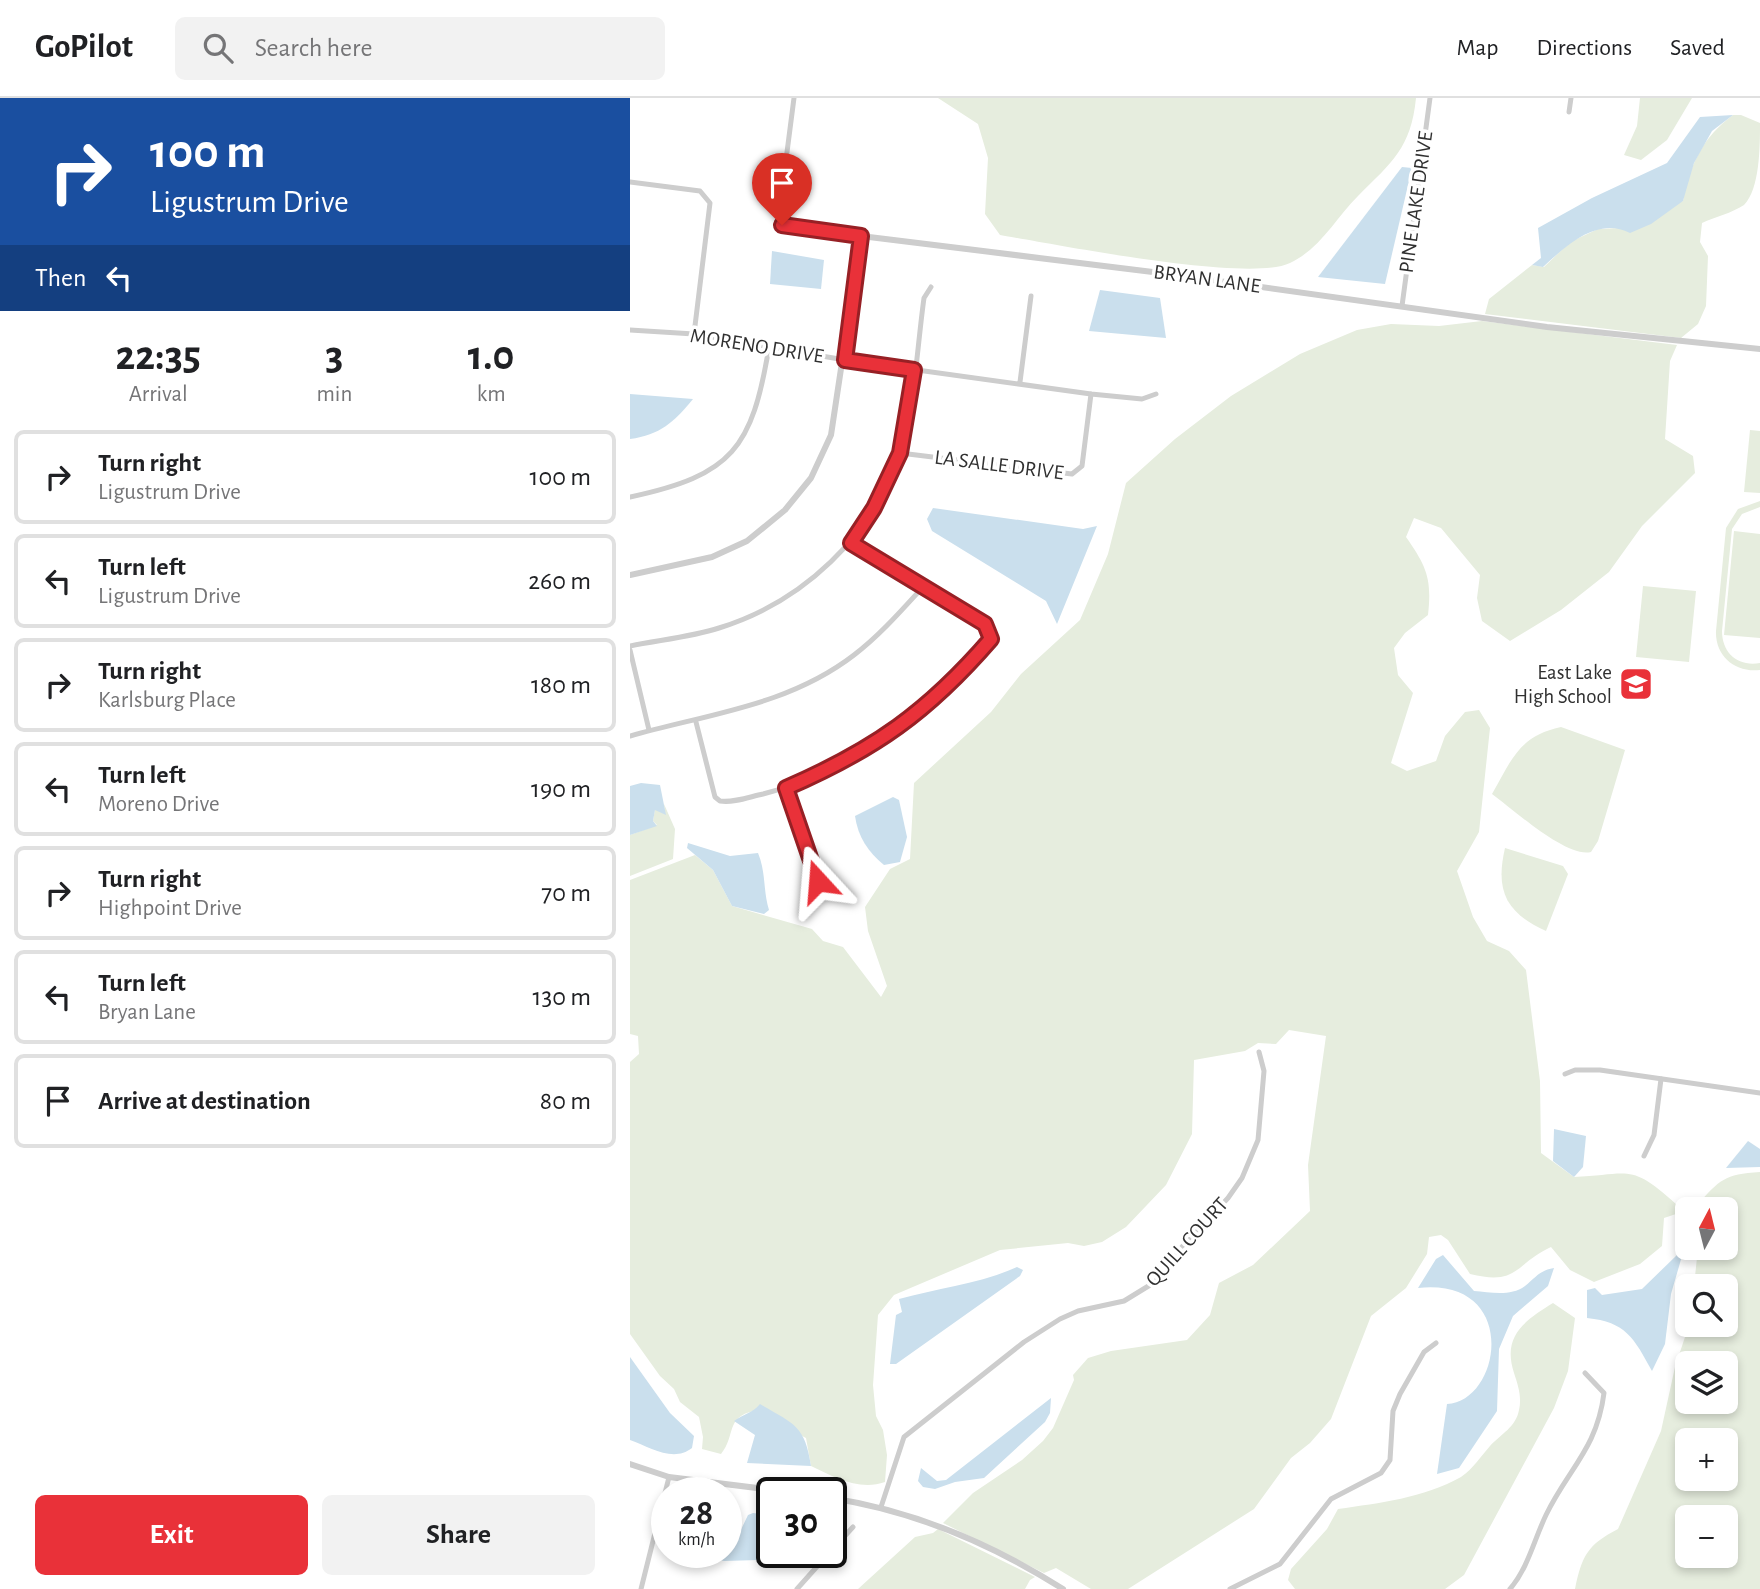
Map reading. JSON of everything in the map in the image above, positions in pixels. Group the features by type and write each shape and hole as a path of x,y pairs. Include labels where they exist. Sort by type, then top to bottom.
{"street":[{"name":"BRYAN LANE","path":"794,98 779,214 782,225 1547,327 1760,349"},
{"name":"PINE LAKE DRIVE","path":"1402,306 1430,98"},
{"path":"1569,112 1571,98"},
{"path":"630,182 700,191 710,203 694,334"},
{"path":"630,575 712,558 758,535 785,510 811,478 828,448 845,360 861,236"},
{"path":"649,730 630,648 718,628 761,612 806,584 851,543 874,508 900,453 923,298 931,287"},
{"path":"1020,382 1031,296"},
{"name":"MORENO DRIVE","path":"630,330 694,334 845,360 1020,382 1091,394"},
{"path":"630,497 657,492 704,474 737,447 754,418 769,347"},
{"path":"1091,394 1142,399 1156,394"},
{"name":"LA SALLE DRIVE","path":"900,453 1072,474 1082,466 1091,394"},
{"path":"696,722 715,797 728,802 786,788 831,769 901,728 954,682 991,639 985,624 851,543"},
{"path":"630,736 696,722 774,699 815,680 854,656 922,587"},
{"path":"786,788 818,881"},
{"name":"QUILL COURT","path":"881,1507 904,1437 1024,1342 1060,1319 1078,1311 1124,1301 1156,1282 1181,1248 1228,1198 1242,1178 1258,1140 1264,1071 1259,1052"},
{"path":"1565,1074 1600,1070 1760,1093"},
{"path":"1644,1156 1654,1135 1661,1079"},
{"path":"1230,1589 1280,1564 1331,1499 1381,1473 1390,1460 1393,1411 1400,1394 1424,1352 1436,1343"},
{"path":"1510,1589 1524,1568 1547,1513 1588,1450 1597,1430 1604,1393 1585,1373"},
{"path":"630,1464 668,1477"},
{"path":"847,1501 881,1507 972,1539 1063,1589"},
{"path":"847,1534 853,1527"},
{"path":"641,1589 651,1548"},
{"path":"797,1589 816,1568"}],"green space":[{"path":"938,98 1416,98 1410,130 1398,153 1310,250 1290,263 1268,268 1235,268 1150,260 1000,235 985,214 988,158 978,124"},
{"path":"1640,98 1692,98 1667,140 1641,160 1624,155 1637,126"},
{"path":"1733,115 1741,115 1760,123 1756,178 1744,205 1702,223 1700,242 1708,256 1706,306 1698,324 1681,338 1485,314 1489,299 1532,265 1544,267 1570,242 1598,229 1619,228 1683,201 1699,152"},
{"path":"1482,321 1677,345 1670,361 1665,439 1693,456 1695,473 1642,526 1609,572 1561,610 1510,641 1482,621 1477,598 1480,575 1441,528 1414,518 1406,537 1426,574 1429,592 1428,615 1405,633 1394,648 1398,675 1413,693 1391,763 1407,771 1436,761 1445,736 1465,712 1479,710 1490,728 1479,832 1457,871 1473,917 1487,941 1509,951 1526,970 1540,1081 1541,1153 1574,1177 1629,1174 1649,1182 1661,1191 1675,1203 1675,1214 1664,1218 1662,1246 1640,1264 1594,1282 1570,1270 1551,1247 1507,1275 1486,1277 1470,1274 1448,1240 1441,1235 1429,1237 1427,1254 1406,1288 1371,1316 1331,1419 1310,1443 1291,1458 1254,1509 1128,1589 1091,1589 1056,1568 1044,1573 943,1523 973,1493 1022,1460 1043,1441 1053,1428 1074,1380 1073,1375 1088,1358 1111,1351 1187,1340 1210,1315 1219,1283 1253,1265 1310,1211 1308,1165 1326,1036 1289,1030 1276,1044 1258,1043 1245,1051 1194,1060 1192,1134 1166,1185 1126,1227 1102,1242 1084,1246 1068,1243 1000,1250 894,1295 878,1315 873,1385 876,1416 883,1430 887,1455 885,1482 856,1484 847,1481 847,1477 836,1477 811,1466 806,1438 754,1411 735,1422 721,1454 702,1449 703,1437 699,1417 680,1402 674,1389 660,1376 630,1334 630,1062 639,1054 638,1036 630,1034 630,880 695,855 713,870 732,906 812,929 823,941 843,947 881,997 887,986 868,931 865,907 890,869 910,859 914,783 991,712 1021,674 1080,620 1108,554 1126,483 1175,439 1231,396 1300,354 1357,330 1391,324 1439,326"},
{"path":"1750,430 1760,431 1760,493 1744,492"},
{"path":"1760,501 1760,507 1742,514 1732,529 1722,631 1725,646 1733,657 1745,663 1760,663 1760,670 1751,670 1742,669 1728,661 1719,648 1716,631 1726,528 1738,509"},
{"path":"1734,531 1760,534 1760,638 1724,635"},
{"path":"1643,586 1696,591 1689,662 1636,657"},
{"path":"1561,727 1625,750 1598,841 1591,852 1580,852 1554,841 1492,794 1518,751 1526,743 1535,736"},
{"path":"664,804 675,829 673,859 630,876 630,835 657,825 653,821 655,809 665,814"},
{"path":"1505,848 1563,866 1568,874 1546,931 1521,916 1507,899 1502,877"},
{"path":"1760,1172 1760,1589 1575,1589 1580,1568 1593,1546 1618,1529 1661,1431 1675,1367 1675,1414 1738,1414 1738,1351 1680,1351 1685,1337 1738,1337 1738,1274 1695,1274 1697,1260 1738,1260 1738,1197 1704,1197 1724,1180 1738,1174"},
{"path":"1553,1303 1575,1318 1568,1371 1554,1408 1464,1575 1445,1589 1295,1589 1288,1580 1291,1569 1327,1529 1338,1509 1401,1499 1447,1484 1469,1470 1511,1426 1517,1416 1520,1400 1511,1360 1513,1339 1525,1323"},
{"path":"938,1529 1035,1577 1025,1589 858,1589 915,1537 933,1533"}],"water":[{"path":"1733,115 1712,131 1694,163 1683,201 1651,224 1630,233 1606,228 1594,231 1562,250 1543,267 1532,265 1541,258 1538,228 1592,198 1667,163 1700,117"},
{"path":"1402,167 1412,168 1385,284 1318,277"},
{"path":"772,251 824,260 821,289 770,284"},
{"path":"1100,290 1160,298 1166,338 1089,331"},
{"path":"630,394 693,399 666,426 630,439"},
{"path":"933,508 1083,529 1097,526 1057,624 1046,601 932,531 927,519"},
{"path":"641,783 660,785 666,815 655,810 653,821 657,826 630,835 630,786"},
{"path":"893,797 899,800 907,837 900,862 884,865 865,843 855,816"},
{"path":"688,843 730,856 758,853 769,910 764,914 732,906 713,870 687,848"},
{"path":"1554,1129 1586,1136 1583,1167 1574,1177 1553,1161"},
{"path":"1748,1141 1760,1149 1760,1167 1726,1168"},
{"path":"1443,1255 1474,1291 1513,1292 1541,1272 1554,1268 1548,1286 1513,1316 1499,1349 1497,1411 1459,1468 1437,1474 1447,1404 1466,1398 1480,1383 1489,1363 1491,1341 1487,1319 1473,1301 1451,1290 1418,1288 1436,1259"},
{"path":"1675,1257 1675,1260 1681,1260 1671,1294 1665,1344 1652,1371 1640,1349 1620,1328 1611,1323 1587,1318 1587,1290 1595,1288 1602,1295 1642,1289"},
{"path":"1017,1267 1023,1270 1020,1276 896,1364 890,1364 896,1315 902,1312 899,1299 974,1282"},
{"path":"630,1357 670,1413 694,1436 692,1448 685,1452 669,1454 630,1440"},
{"path":"1051,1398 1050,1413 1045,1422 984,1478 955,1482 935,1489 923,1487 918,1481 921,1468 937,1481 946,1480"},
{"path":"760,1404 796,1427 805,1442 811,1466 747,1463 755,1435 734,1421"},
{"path":"756,1513 756,1560 742,1560 742,1528 748,1515"}],"place":[{"name":"East Lake High School","path":"1636,684"}],"route":[{"path":"782,225 861,236 845,360 914,370 900,453 874,508 851,543 985,624 991,639 954,682 901,728 831,769 786,788 818,881"}]}
